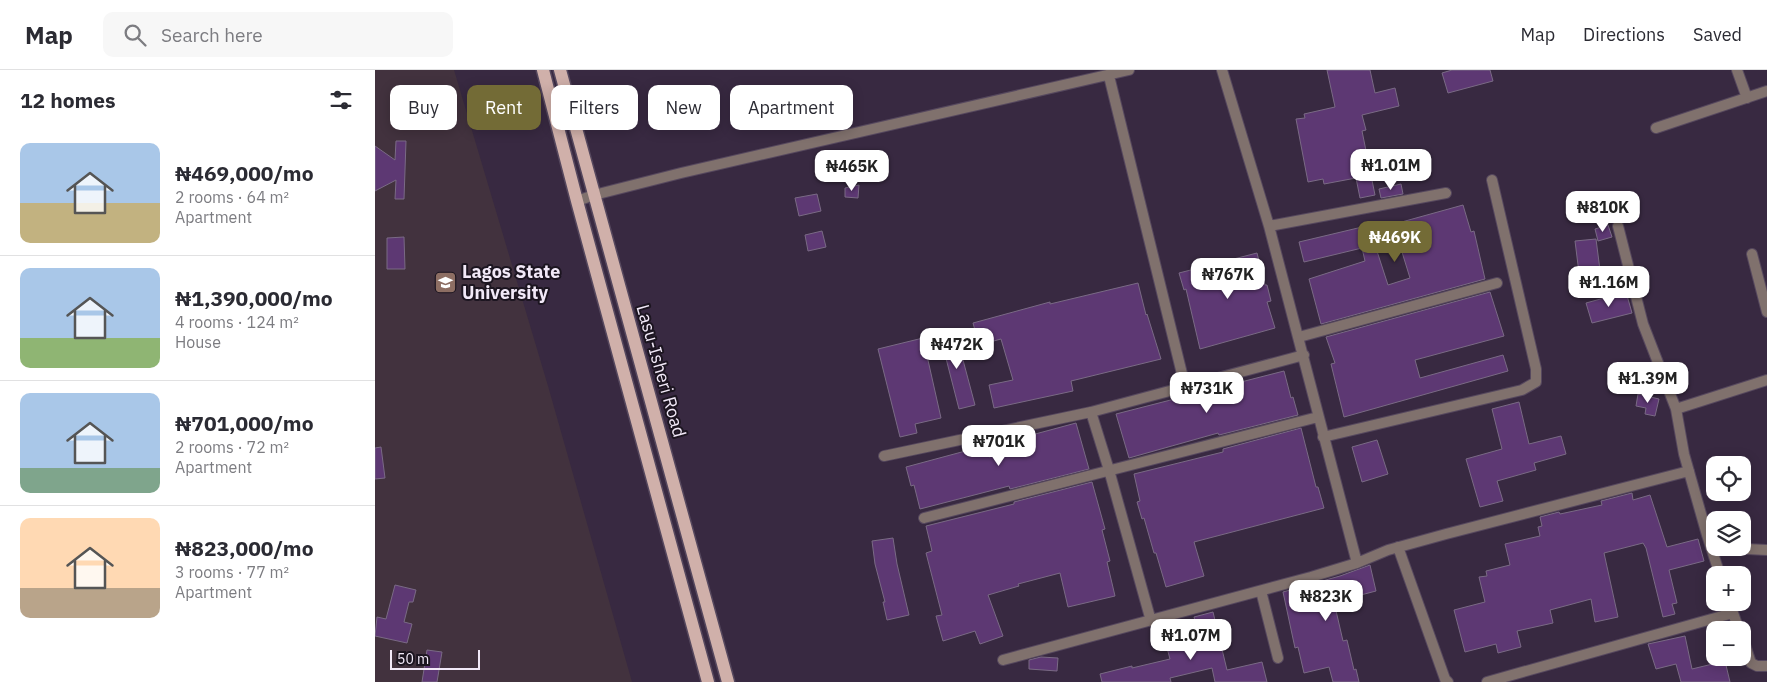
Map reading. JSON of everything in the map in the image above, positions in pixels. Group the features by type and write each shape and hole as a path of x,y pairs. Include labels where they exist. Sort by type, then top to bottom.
{"main road":[{"name":"Lasu-Isheri Road","path":"543,70 707,682"},
{"name":"Lasu-Isheri Road","path":"560,70 728,682"}],"street":[{"path":"577,201 594,195 804,144 1129,70"},
{"path":"1222,70 1269,226 1357,563"},
{"path":"1737,70 1747,98"},
{"path":"1109,76 1185,386"},
{"path":"1656,128 1767,91"},
{"path":"1323,437 1522,390 1536,382 1536,369 1492,180"},
{"path":"1269,226 1446,193"},
{"path":"1618,226 1643,324 1676,409 1684,454 1706,524"},
{"path":"1752,254 1767,312"},
{"path":"1299,337 1497,284"},
{"path":"884,456 1091,412 1303,355"},
{"path":"1676,409 1767,380"},
{"path":"1091,412 1151,620"},
{"path":"924,518 1318,416"},
{"path":"1003,660 1261,591 1357,563 1398,547 1689,471"},
{"path":"1398,547 1445,679 1448,682"},
{"path":"1751,549 1767,550"},
{"path":"1261,591 1278,658"},
{"path":"1487,682 1733,613 1736,621"},
{"path":"1751,663 1757,666 1767,666"}],"shaded area":[{"name":"Lagos State University","path":"375,70 454,70 467,114 467,130 472,130 548,386 632,682 375,682"}],"building":[{"path":"1327,70 1370,70 1375,93 1395,88 1399,106 1362,115 1366,130 1362,131 1375,195 1360,198 1356,178 1324,184 1323,179 1308,182 1296,119 1305,118 1304,114 1335,107"},
{"path":"1452,70 1490,70 1493,81 1448,93 1442,73"},
{"path":"396,141 406,141 404,199 395,199 396,180 375,191 375,146 395,160"},
{"path":"847,164 844,178 817,177 816,166"},
{"path":"1401,184 1403,194 1381,198 1379,189"},
{"path":"859,185 858,198 845,197 845,188"},
{"path":"817,194 821,211 799,216 795,198"},
{"path":"1463,205 1471,232 1474,231 1485,279 1321,324 1309,279 1365,261 1362,248 1304,262 1299,242 1379,223 1380,228","holes":["1398,239 1410,278 1388,285 1375,245"]},
{"path":"1608,225 1612,237 1598,241 1595,229"},
{"path":"822,231 826,247 808,251 805,235"},
{"path":"404,237 405,269 387,269 387,238"},
{"path":"1596,239 1600,270 1579,273 1575,241"},
{"path":"1257,253 1271,301 1267,302 1275,328 1200,349 1186,289 1184,290 1179,273"},
{"path":"1138,283 1146,315 1161,359 1071,381 1073,391 994,408 989,385 1013,380 1001,339 979,345 973,323 1050,302 1050,304"},
{"path":"1490,292 1504,336 1415,360 1420,378 1503,355 1508,371 1344,417 1331,364 1335,363 1326,337"},
{"path":"1626,292 1632,313 1592,323 1586,303"},
{"path":"955,330 975,405 959,409 940,335"},
{"path":"923,338 941,418 915,424 917,433 900,437 878,349"},
{"path":"1284,371 1291,398 1293,397 1298,415 1219,435 1218,433 1129,458 1116,414"},
{"path":"1638,394 1659,399 1655,416 1645,414 1646,408 1636,406"},
{"path":"1519,402 1529,444 1561,436 1566,454 1534,463 1536,470 1497,481 1503,501 1480,507 1466,459 1502,449 1492,409"},
{"path":"1076,423 1089,469 1010,489 1009,486 920,509 914,485 911,486 906,467 984,446 989,457 1004,453 1002,443"},
{"path":"1301,428 1316,487 1318,487 1324,508 1194,542 1204,576 1166,587 1156,553 1154,553 1144,518 1142,519 1137,502 1140,501 1134,474 1223,452 1223,449"},
{"path":"1377,440 1388,474 1362,482 1352,447"},
{"path":"381,447 385,478 375,479 375,448"},
{"path":"1092,482 1105,529 1102,530 1110,561 1107,562 1115,596 1068,607 1060,573 1018,584 1019,586 988,595 1003,636 980,644 975,631 943,641 936,616 942,615 926,553 932,551 926,526"},
{"path":"1632,493 1633,500 1650,495 1667,547 1698,539 1704,561 1669,570 1677,603 1672,604 1675,614 1663,617 1646,548 1643,543 1604,553 1618,617 1595,622 1591,599 1550,610 1553,623 1517,631 1521,647 1498,653 1496,644 1465,652 1454,610 1485,602 1479,577 1487,576 1486,571 1510,565 1505,544 1540,536 1538,527 1542,526 1540,517 1602,505 1601,501"},
{"path":"893,538 909,615 887,620 872,541"},
{"path":"1370,565 1376,591 1334,602 1343,641 1347,640 1354,670 1356,669 1359,682 1333,682 1329,667 1304,673 1298,647 1295,648 1283,592 1340,576"},
{"path":"395,585 416,590 413,602 409,602 404,622 412,624 407,643 375,636 377,617 386,619"},
{"path":"1213,612 1227,670 1262,662 1267,682 1215,682 1212,668 1170,678 1171,682 1102,682 1100,674 1170,659 1166,644 1199,636 1194,617"},
{"path":"1685,636 1692,669 1706,666 1726,666 1730,682 1681,682 1676,664 1656,669 1648,644"},
{"path":"427,650 442,652 437,682 422,682"},
{"path":"1041,657 1058,658 1057,671 1029,669 1029,660"}],"place":[{"name":"Lagos State University","path":"446,282"}]}
